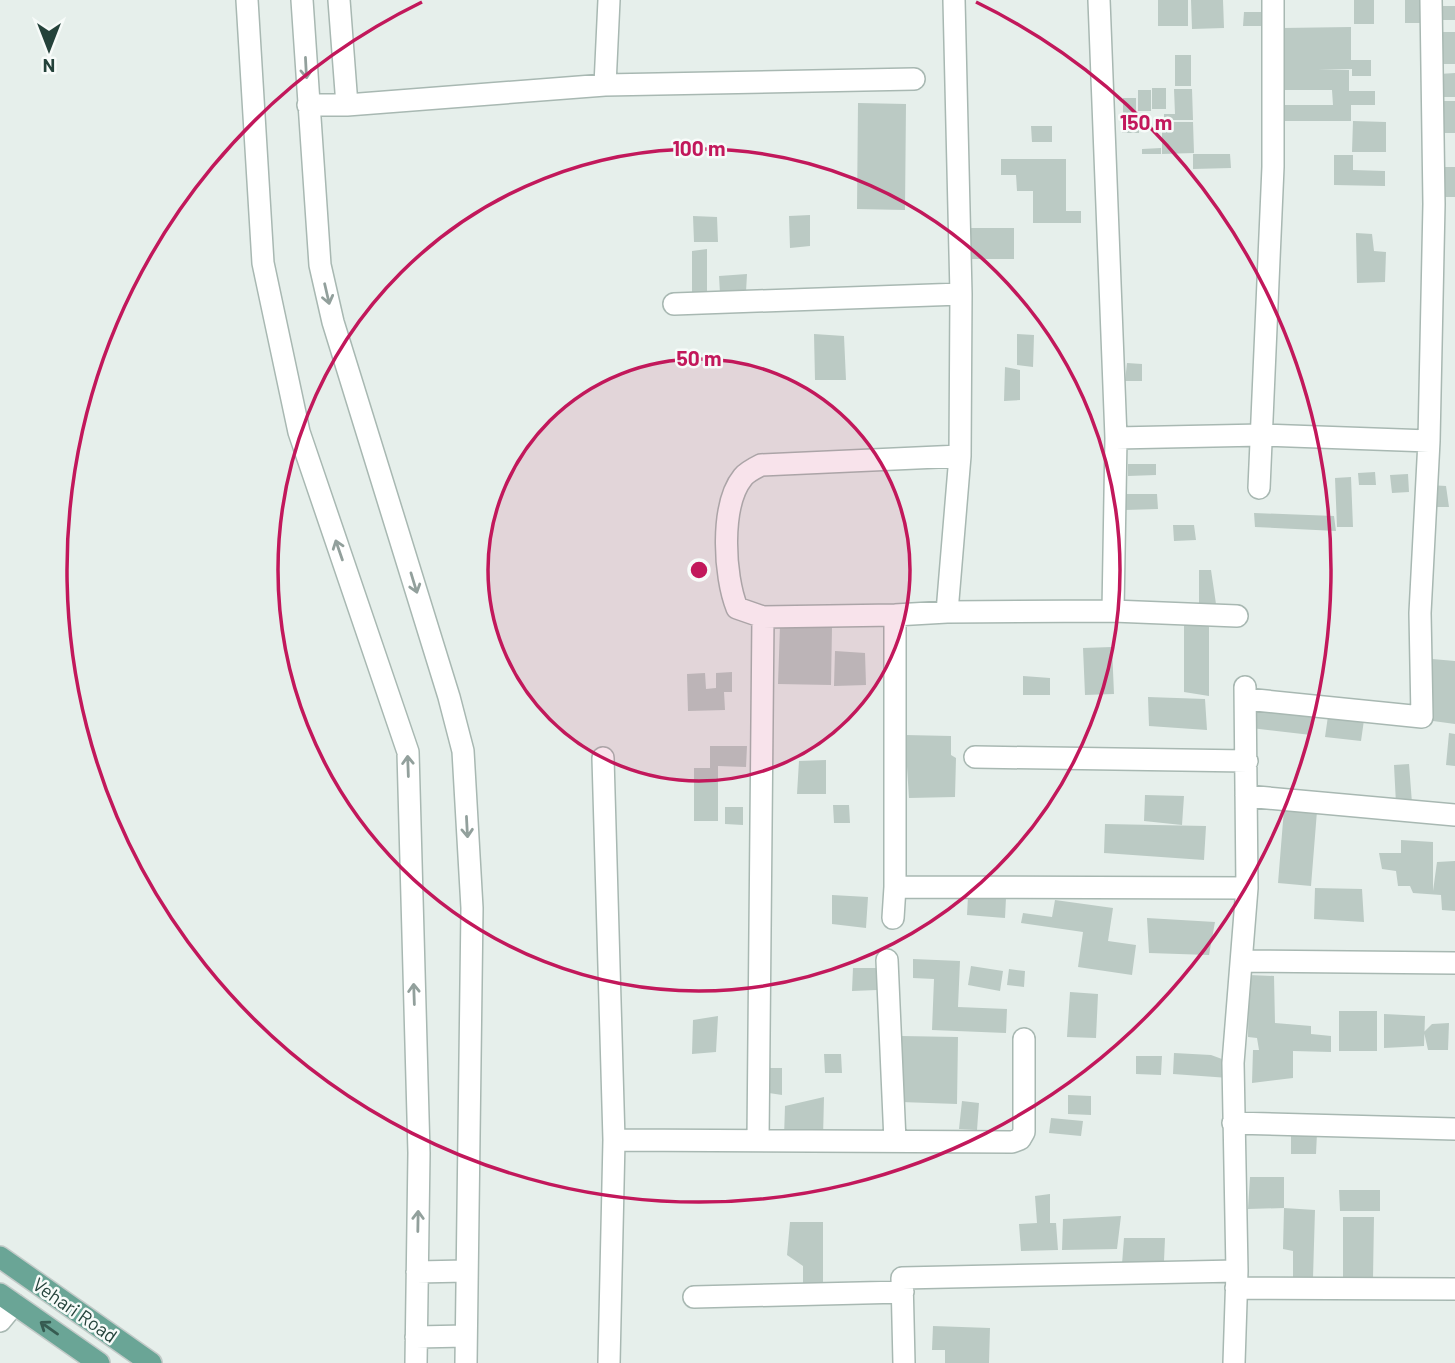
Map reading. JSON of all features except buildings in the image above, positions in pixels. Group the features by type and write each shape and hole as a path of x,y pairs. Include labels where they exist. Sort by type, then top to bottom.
{"main road":[{"name":"Vehari Road","path":"0,1257 151,1363"},
{"name":"Vehari Road","path":"7,1299 99,1363"}],"street":[{"path":"247,0 263,263 299,432 408,752 419,1153 416,1363"},
{"path":"302,0 320,265 333,322 445,684 463,751 472,908 466,1363"},
{"path":"340,0 347,104"},
{"path":"605,85 609,0"},
{"path":"947,611 960,456 961,294 954,0"},
{"path":"1099,0 1116,438 1113,611"},
{"path":"1259,488 1273,167 1273,0"},
{"path":"1234,1363 1236,1280 1233,1063 1247,888 1245,693 1422,718 1420,613 1429,441 1434,204 1431,0"},
{"path":"308,106 605,85 914,79"},
{"path":"674,304 961,294"},
{"path":"1116,438 1262,435 1429,441"},
{"path":"960,456 761,465 744,475 734,492 728,513 731,593 737,608 763,617 895,615 947,611 1113,611 1237,616"},
{"path":"893,918 895,615"},
{"path":"758,1140 763,617"},
{"path":"975,757 1247,761"},
{"path":"604,758 614,1140 609,1363"},
{"path":"1246,796 1455,815"},
{"path":"895,887 1247,888"},
{"path":"887,960 895,1141"},
{"path":"1242,961 1455,963"},
{"path":"614,1140 1012,1142 1020,1139 1024,1132 1024,1039"},
{"path":"1233,1123 1455,1129"},
{"path":"417,1272 466,1271"},
{"path":"904,1363 902,1278 1236,1280 1455,1289"},
{"path":"694,1297 903,1292"},
{"path":"0,1321 7,1299"},
{"path":"416,1337 466,1336"}]}
